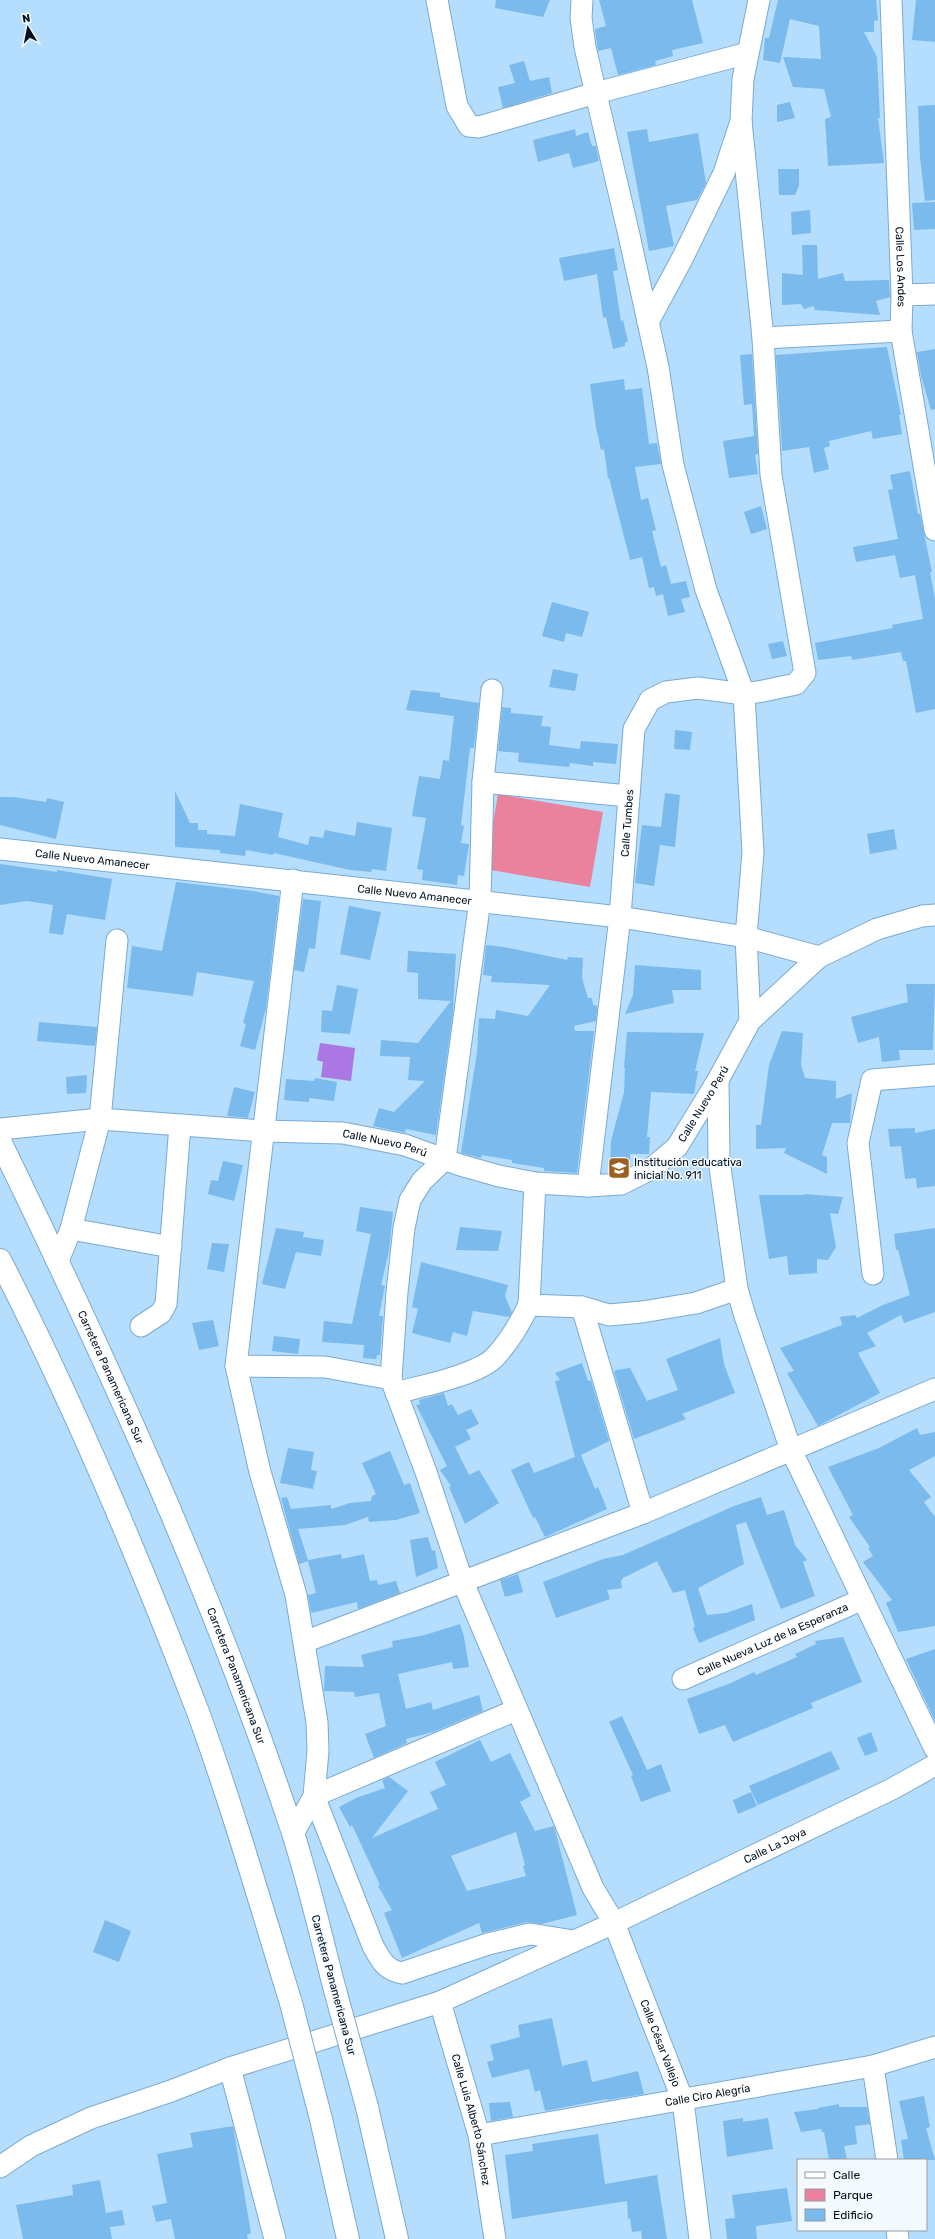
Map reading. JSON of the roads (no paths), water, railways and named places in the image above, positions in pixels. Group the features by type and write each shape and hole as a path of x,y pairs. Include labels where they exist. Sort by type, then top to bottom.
{"highway":[{"name":"Carretera Panamericana Sur","path":"0,1141 58,1261 155,1472 245,1695 293,1834 367,2107 397,2239"},
{"path":"0,1260 67,1398 111,1496 198,1713 244,1850 291,2003 321,2119 348,2239"}],"street":[{"path":"437,0 457,106 469,126 480,127 596,93 748,54"},
{"path":"582,0 581,18 585,47 658,367 673,465 706,590 744,694 753,852 746,937 750,1021"},
{"path":"744,694 796,684 805,673 771,475 763,338 741,121 743,79 759,0"},
{"name":"Calle Los Andes","path":"891,0 902,295 901,331 935,530"},
{"path":"648,322 682,259 724,173 741,121"},
{"path":"902,295 935,294"},
{"path":"763,338 901,331"},
{"name":"Calle Tumbes","path":"588,1186 620,917 634,729 650,700 666,692 698,688 744,694"},
{"path":"394,1386 402,1242 410,1200 422,1181 445,1159 480,900 483,782 492,690"},
{"path":"483,782 628,796"},
{"name":"Calle Nuevo Amanecer","path":"0,848 480,900 620,917 746,937 819,957"},
{"path":"293,880 236,1366 260,1472 296,1595 318,1737 314,1796 293,1834"},
{"name":"Calle Nuevo Perú","path":"0,1129 100,1119 264,1131 344,1133 405,1145 499,1176 535,1183 588,1186 621,1184 651,1170 677,1147 718,1080 750,1021 819,957 877,929 922,916 935,915"},
{"path":"58,1261 71,1229 100,1119 117,940"},
{"path":"873,1274 858,1143 872,1080 935,1075"},
{"path":"718,1080 719,1160 737,1289 791,1450 935,1749"},
{"path":"141,1326 161,1313 166,1304 180,1125"},
{"path":"236,1366 325,1367 394,1386 468,1372 494,1358 519,1325 529,1305 535,1183"},
{"path":"71,1229 171,1247"},
{"path":"529,1305 582,1307 609,1315 642,1312 696,1302 737,1289"},
{"path":"582,1307 643,1512"},
{"name":"Calle César Vallejo","path":"394,1386 426,1472 462,1580 593,1888 614,1923 683,2101 700,2239"},
{"path":"304,1642 462,1580 643,1512 935,1389"},
{"name":"Calle Nueva Luz de la Esperanza","path":"683,1679 863,1599"},
{"path":"314,1796 516,1710"},
{"name":"Calle La Joya","path":"0,2167 31,2146 63,2130 132,2103 171,2091 230,2068 440,2002 614,1923 892,1789 935,1765"},
{"path":"314,1796 373,1946 383,1963 392,1971 402,1973 488,1944 530,1934 574,1941"},
{"name":"Calle Luis Alberto Sánchez","path":"440,2002 479,2135 495,2239"},
{"name":"Calle Ciro Alegría","path":"479,2135 683,2101 873,2066 935,2047"},
{"path":"873,2066 886,2159"},
{"path":"230,2068 275,2239"}],"place":[{"name":"Institución educativa inicial No. 911","path":"619,1168"}]}
